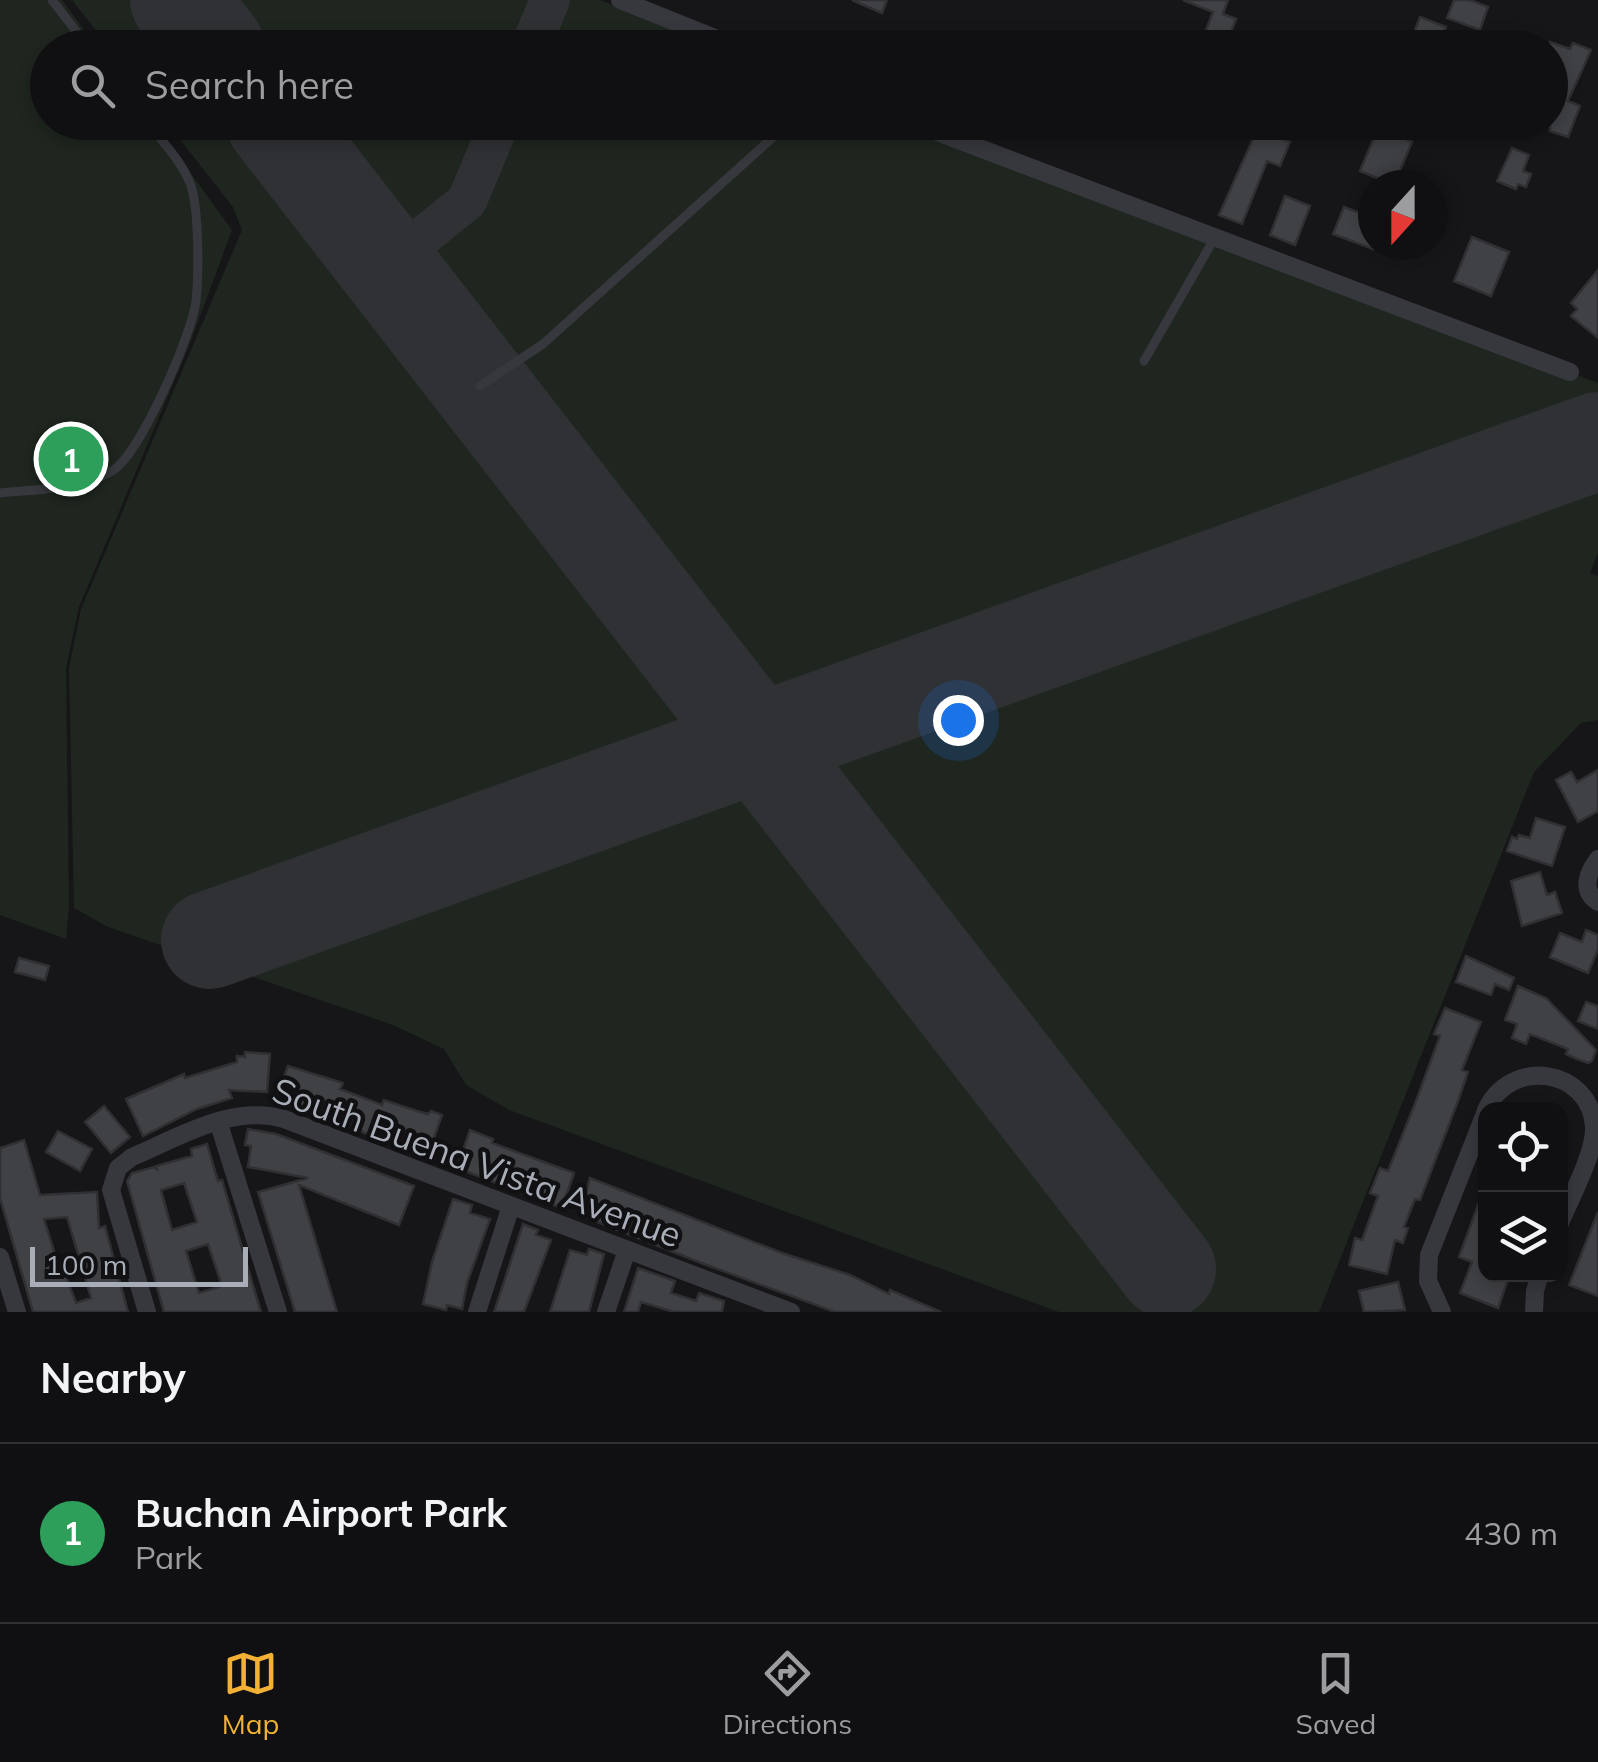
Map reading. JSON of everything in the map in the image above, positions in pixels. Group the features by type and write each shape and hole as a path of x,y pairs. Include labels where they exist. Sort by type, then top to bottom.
{"street":[{"path":"620,0 695,30"},
{"path":"958,140 1570,372"},
{"path":"1598,859 1590,871 1587,888 1590,897 1598,902"},
{"path":"1491,1102 1502,1085 1532,1074 1564,1083 1585,1100 1592,1113 1594,1136 1568,1203"},
{"name":"South Buena Vista Avenue","path":"148,1312 112,1196 112,1180 127,1160 244,1114 284,1118 627,1250 742,1303 791,1312"},
{"path":"218,1121 278,1312"},
{"path":"1442,1312 1429,1286 1428,1261 1478,1131"},
{"path":"477,1312 511,1206"},
{"path":"606,1312 627,1250"},
{"path":"0,1258 16,1312"},
{"path":"1534,1312 1538,1282"}],"lane":[{"path":"52,0 75,30"},
{"path":"0,492 84,484 116,469 135,449 186,338 196,304 197,251 191,186 161,140"},
{"path":"480,386 543,344 770,140"},
{"path":"1144,361 1214,239"}],"shaded area":[{"path":"0,0 62,0 84,30 30,30 30,140 166,140 232,230 189,346 79,607 66,668 66,939 0,915"},
{"path":"72,0 600,0 679,30 96,30"},
{"path":"180,140 945,140 1598,383 1598,553 1590,573 1598,576 1598,720 1581,723 1534,772 1319,1312 1059,1312 509,1110 466,1085 444,1049 393,1025 108,927 74,908 69,668 81,609 242,230 233,207"}],"building":[{"path":"852,0 887,0 882,13"},
{"path":"1183,0 1228,0 1223,14 1236,19 1232,30 1206,30 1213,12"},
{"path":"1454,0 1470,0 1488,7 1480,30 1447,18"},
{"path":"1420,17 1446,27 1445,30 1415,30"},
{"path":"1573,43 1591,50 1568,101 1568,48"},
{"path":"1568,101 1580,106 1568,137"},
{"path":"1252,140 1290,142 1280,166 1267,161 1242,224 1219,215"},
{"path":"1373,140 1412,142 1400,170 1360,170"},
{"path":"1512,148 1529,155 1523,171 1531,174 1526,187 1518,184 1516,189 1497,181"},
{"path":"1285,196 1310,206 1295,245 1270,235"},
{"path":"1344,207 1358,212 1358,243 1333,234"},
{"path":"1472,237 1509,252 1491,296 1454,281"},
{"path":"1598,270 1598,338 1571,316 1577,309 1571,303"},
{"path":"1598,770 1598,811 1578,822 1556,780 1571,772 1577,782"},
{"path":"1536,818 1565,827 1552,866 1507,851 1512,837 1530,838"},
{"path":"1540,872 1547,895 1555,892 1562,913 1522,926 1511,881"},
{"path":"1586,930 1598,935 1598,949 1588,973 1550,957 1560,933 1582,942"},
{"path":"1466,956 1514,978 1509,990 1495,984 1491,995 1456,982"},
{"path":"19,958 49,966 45,980 15,972"},
{"path":"1518,986 1546,998 1596,1050 1592,1061 1577,1059 1566,1054 1568,1049 1530,1034 1526,1044 1512,1038 1517,1024 1505,1020"},
{"path":"1586,1002 1598,1006 1598,1029 1578,1021"},
{"path":"1445,1008 1481,1022 1462,1070 1468,1072 1458,1101 1420,1200 1415,1199 1404,1227 1408,1228 1403,1243 1395,1240 1387,1274 1349,1265 1355,1238 1362,1240 1378,1196 1370,1193 1380,1168 1388,1171 1440,1036 1434,1034"},
{"path":"245,1052 270,1054 267,1092 229,1090 232,1098 197,1109 143,1136 126,1099 184,1074 185,1078 237,1062 237,1056 245,1057"},
{"path":"288,1066 343,1083 340,1089 382,1105 384,1100 442,1115 427,1158 276,1097"},
{"path":"104,1106 130,1137 111,1153 85,1122"},
{"path":"248,1129 276,1134 414,1186 399,1225 299,1185 337,1312 295,1312 258,1192 308,1178 248,1167"},
{"path":"470,1130 493,1139 492,1143 574,1173 562,1208 457,1168"},
{"path":"58,1131 92,1149 80,1171 46,1152"},
{"path":"24,1140 40,1195 97,1192 99,1228 105,1226 128,1312 33,1312 0,1198 0,1148","holes":["67,1217 91,1298 76,1303 66,1276 62,1277 44,1219"]},
{"path":"207,1144 218,1181 222,1180 261,1312 164,1312 127,1181 132,1173 192,1156 191,1149","holes":["184,1183 197,1222 172,1230 161,1190","208,1244 222,1286 199,1293 186,1251"]},
{"path":"590,1178 941,1312 835,1312 704,1264 580,1215"},
{"path":"453,1199 472,1205 470,1213 490,1219 462,1309 447,1305 446,1310 423,1304"},
{"path":"1478,1205 1478,1282 1507,1282 1498,1308 1460,1293 1472,1262 1459,1257"},
{"path":"1598,1212 1598,1296 1569,1285"},
{"path":"523,1224 538,1230 536,1235 551,1240 524,1312 494,1312"},
{"path":"589,1249 604,1254 589,1312 550,1312 570,1250 587,1255"},
{"path":"638,1268 675,1281 671,1293 696,1301 699,1293 724,1301 722,1312 674,1312 641,1302 638,1312 624,1312"},
{"path":"1398,1282 1405,1310 1364,1312 1359,1291"}],"taxiway":[{"path":"538,30 550,0"},
{"path":"386,266 467,201 492,140"}],"runway":[{"path":"179,0 202,30"},
{"path":"289,140 1167,1269"},
{"path":"210,940 1598,441"}],"place":[{"name":"Buchan Airport Park","path":"71,459"}]}
